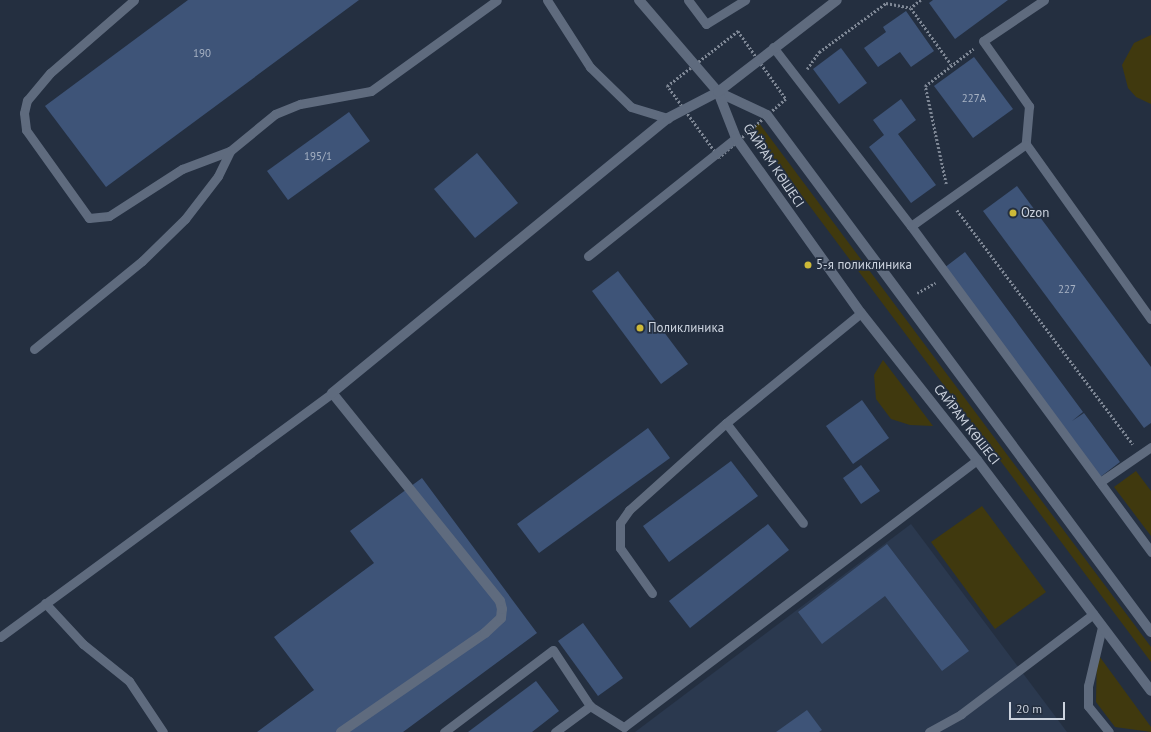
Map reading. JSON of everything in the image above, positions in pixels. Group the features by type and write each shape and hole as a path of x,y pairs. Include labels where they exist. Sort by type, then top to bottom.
{"main road":[{"path":"639,0 718,92"},
{"path":"341,732 485,633 500,618 502,609 500,601 332,394 668,118 718,92 837,0"},
{"name":"САЙРАМ КӨШЕСІ","path":"718,92 736,138 861,313 977,460 1151,691"},
{"name":"САЙРАМ КӨШЕСІ","path":"718,92 767,115 1151,632"}],"lane":[{"path":"134,0 50,73 27,100 24,113 26,130 89,218 109,216 182,169 230,151 276,114 300,104 371,91 387,82 497,0"},
{"path":"548,0 590,67 630,107 668,118"},
{"path":"688,0 706,24 745,0"},
{"path":"1044,0 983,41 1029,106 1026,144 1151,319"},
{"path":"773,48 911,226 1151,552"},
{"path":"588,256 736,138"},
{"path":"911,226 1026,144"},
{"path":"34,350 142,261 185,219 218,176 230,151"},
{"path":"652,593 620,548 620,524 629,510 726,423 861,313"},
{"path":"0,637 332,394"},
{"path":"726,423 803,523"},
{"path":"1100,482 1151,446"},
{"path":"444,732 553,650 590,706 624,727 977,460"},
{"path":"45,603 83,644 129,681 163,732"},
{"path":"930,732 961,714 1093,614"},
{"path":"1102,627 1088,686 1088,706 1109,732"},
{"path":"555,732 590,706"}],"path":[{"path":"910,8 921,0"},
{"path":"786,99 803,86 808,63 819,52 886,2 910,8 951,64"},
{"path":"983,41 951,64 925,86 949,199 1140,453"}],"shaded area":[{"path":"1151,35 1151,104 1136,97 1128,88 1122,65 1134,43"},
{"path":"759,123 1151,647 1151,662 752,129"},
{"path":"883,360 933,426 910,425 891,419 876,399 874,375"},
{"path":"1136,471 1151,491 1151,536 1114,487"},
{"path":"982,506 1046,592 995,629 931,542"},
{"path":"911,524 1067,732 635,732"},
{"path":"1097,653 1151,727 1151,732 1115,727 1096,702"}],"building":[{"path":"188,0 359,0 106,187 45,106"},
{"path":"933,0 1008,0 955,39 929,3"},
{"path":"906,11 934,51 911,67 900,52 878,67 864,48 886,32 883,27"},
{"path":"841,48 867,83 839,104 813,69"},
{"path":"974,57 1013,109 973,138 934,86"},
{"path":"901,99 916,120 898,134 936,185 911,203 869,147 884,135 873,120"},
{"path":"349,112 370,141 288,200 267,171"},
{"path":"477,153 518,203 475,238 434,189"},
{"path":"1017,186 1151,367 1151,423 1144,428 983,211"},
{"path":"965,252 1083,412 1072,421 1084,413 1120,462 1099,478 944,268"},
{"name":"Поликлиника","path":"618,271 688,364 661,384 592,291"},
{"path":"862,400 889,438 853,464 826,426"},
{"path":"648,428 670,458 539,553 517,524"},
{"path":"731,461 758,496 669,562 643,526"},
{"path":"861,465 880,491 861,504 843,478"},
{"path":"422,478 537,633 403,732 257,732 314,690 274,637 374,563 350,531"},
{"path":"768,524 789,550 690,628 669,601"},
{"path":"887,544 969,651 942,671 885,596 822,644 798,612"},
{"path":"583,623 623,678 598,696 558,641"},
{"path":"536,681 559,711 532,732 468,732"},
{"path":"807,710 822,730 819,732 776,732"}],"place":[{"name":"Ozon","path":"1013,213"},
{"name":"5-я поликлиника","path":"808,265"},
{"name":"Поликлиника","path":"640,328"}]}
